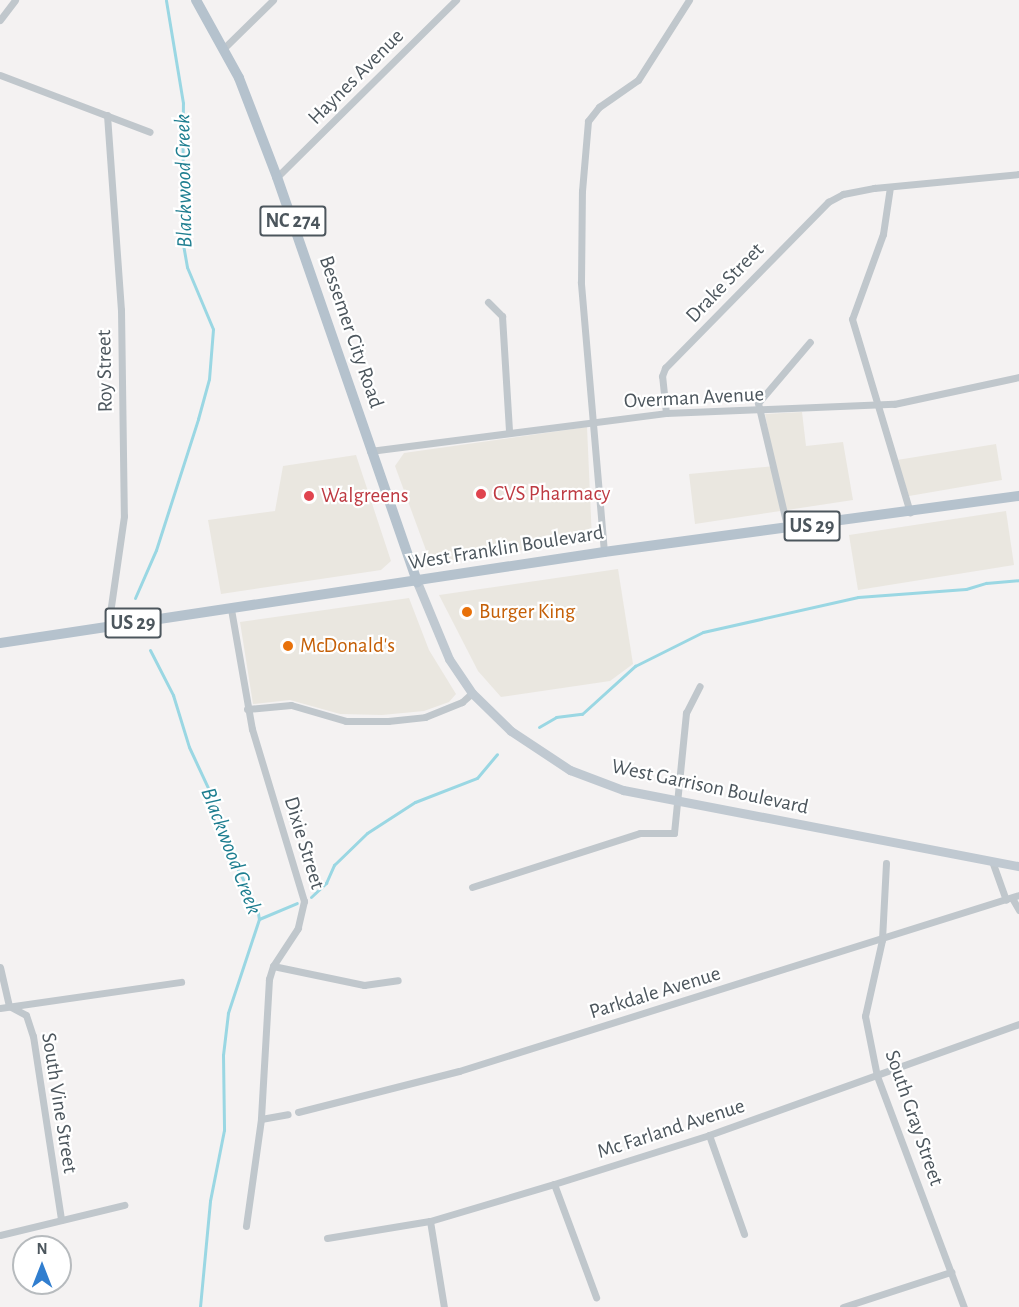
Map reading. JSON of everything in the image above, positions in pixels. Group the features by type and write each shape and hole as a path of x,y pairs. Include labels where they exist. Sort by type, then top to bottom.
{"main road":[{"name":"Bessemer City Road","path":"196,0 239,78 277,177 417,582"},
{"name":"West Franklin Boulevard","path":"0,643 417,582 604,552 788,530 1019,496"},
{"name":"West Garrison Boulevard","path":"417,582 449,659 472,693 511,731 570,770 604,784 679,801 1019,866"}],"street":[{"path":"0,20 15,0"},
{"path":"224,49 273,0"},
{"name":"Haynes Avenue","path":"277,177 456,0"},
{"path":"604,552 581,282 588,121 599,107 638,80 689,0"},
{"path":"0,75 150,132"},
{"name":"Roy Street","path":"107,115 121,310 124,504 108,627"},
{"path":"910,512 876,406 852,319 883,234 890,187 1019,174"},
{"name":"Drake Street","path":"666,413 662,376 665,368 818,211 843,194 890,187"},
{"path":"488,302 502,316 509,430"},
{"path":"788,530 758,411 762,396 810,342"},
{"name":"Overman Avenue","path":"370,451 509,430 666,413 876,406 1019,377"},
{"name":"Dixie Street","path":"231,609 247,709 304,901 298,928 273,966 261,1119 246,1226"},
{"path":"471,887 640,833 671,835 677,828 686,714 699,686"},
{"path":"247,709 291,705 346,721 388,721 435,714 462,702 472,693"},
{"path":"992,861 1019,910"},
{"name":"South Gray Street","path":"886,863 882,940 864,1004 878,1076 964,1307"},
{"name":"Parkdale Avenue","path":"298,1112 459,1071 1013,897"},
{"path":"273,966 364,985 398,980"},
{"path":"0,967 9,1006"},
{"path":"0,1008 181,982"},
{"name":"South Vine Street","path":"9,1006 26,1015 33,1036 61,1220"},
{"name":"Mc Farland Avenue","path":"327,1238 430,1221 554,1184 709,1135 1019,1024"},
{"path":"261,1119 288,1114"},
{"path":"709,1135 744,1234"},
{"path":"554,1184 596,1297"},
{"path":"0,1236 124,1205"},
{"path":"430,1221 444,1307"},
{"path":"843,1307 951,1272"}],"shaded area":[{"path":"802,412 806,446 843,442 853,500 695,524 689,474 775,466 765,414"},
{"path":"587,427 592,540 446,561 427,553 395,466 404,453"},
{"path":"996,444 1002,480 909,496 897,460"},
{"path":"356,455 391,561 381,570 221,594 208,520 275,511 283,466"},
{"path":"1006,511 1014,565 858,590 849,535"},
{"path":"618,569 633,664 610,681 501,697 478,671 439,595"},
{"path":"409,598 429,650 456,694 449,702 424,711 382,715 340,714 290,700 253,704 240,622"}],"waterway":[{"name":"Blackwood Creek","path":"135,598 156,550 198,419 209,379 213,329 187,267 182,238 183,103 166,0"},
{"path":"539,727 556,717 582,714 635,666 703,632 858,597 966,589 986,583 1019,580"},
{"name":"Blackwood Creek","path":"150,650 173,695 189,747 215,803 221,836 257,907 259,919 228,1013 223,1055 224,1130 210,1201 200,1307"},
{"path":"311,897 326,883 334,865 367,833 415,802 477,778 497,754"},
{"path":"259,919 297,903"}],"place":[{"name":"CVS Pharmacy","path":"481,494"},
{"name":"Walgreens","path":"309,496"},
{"name":"Burger King","path":"467,612"},
{"name":"McDonald's","path":"288,646"}]}
